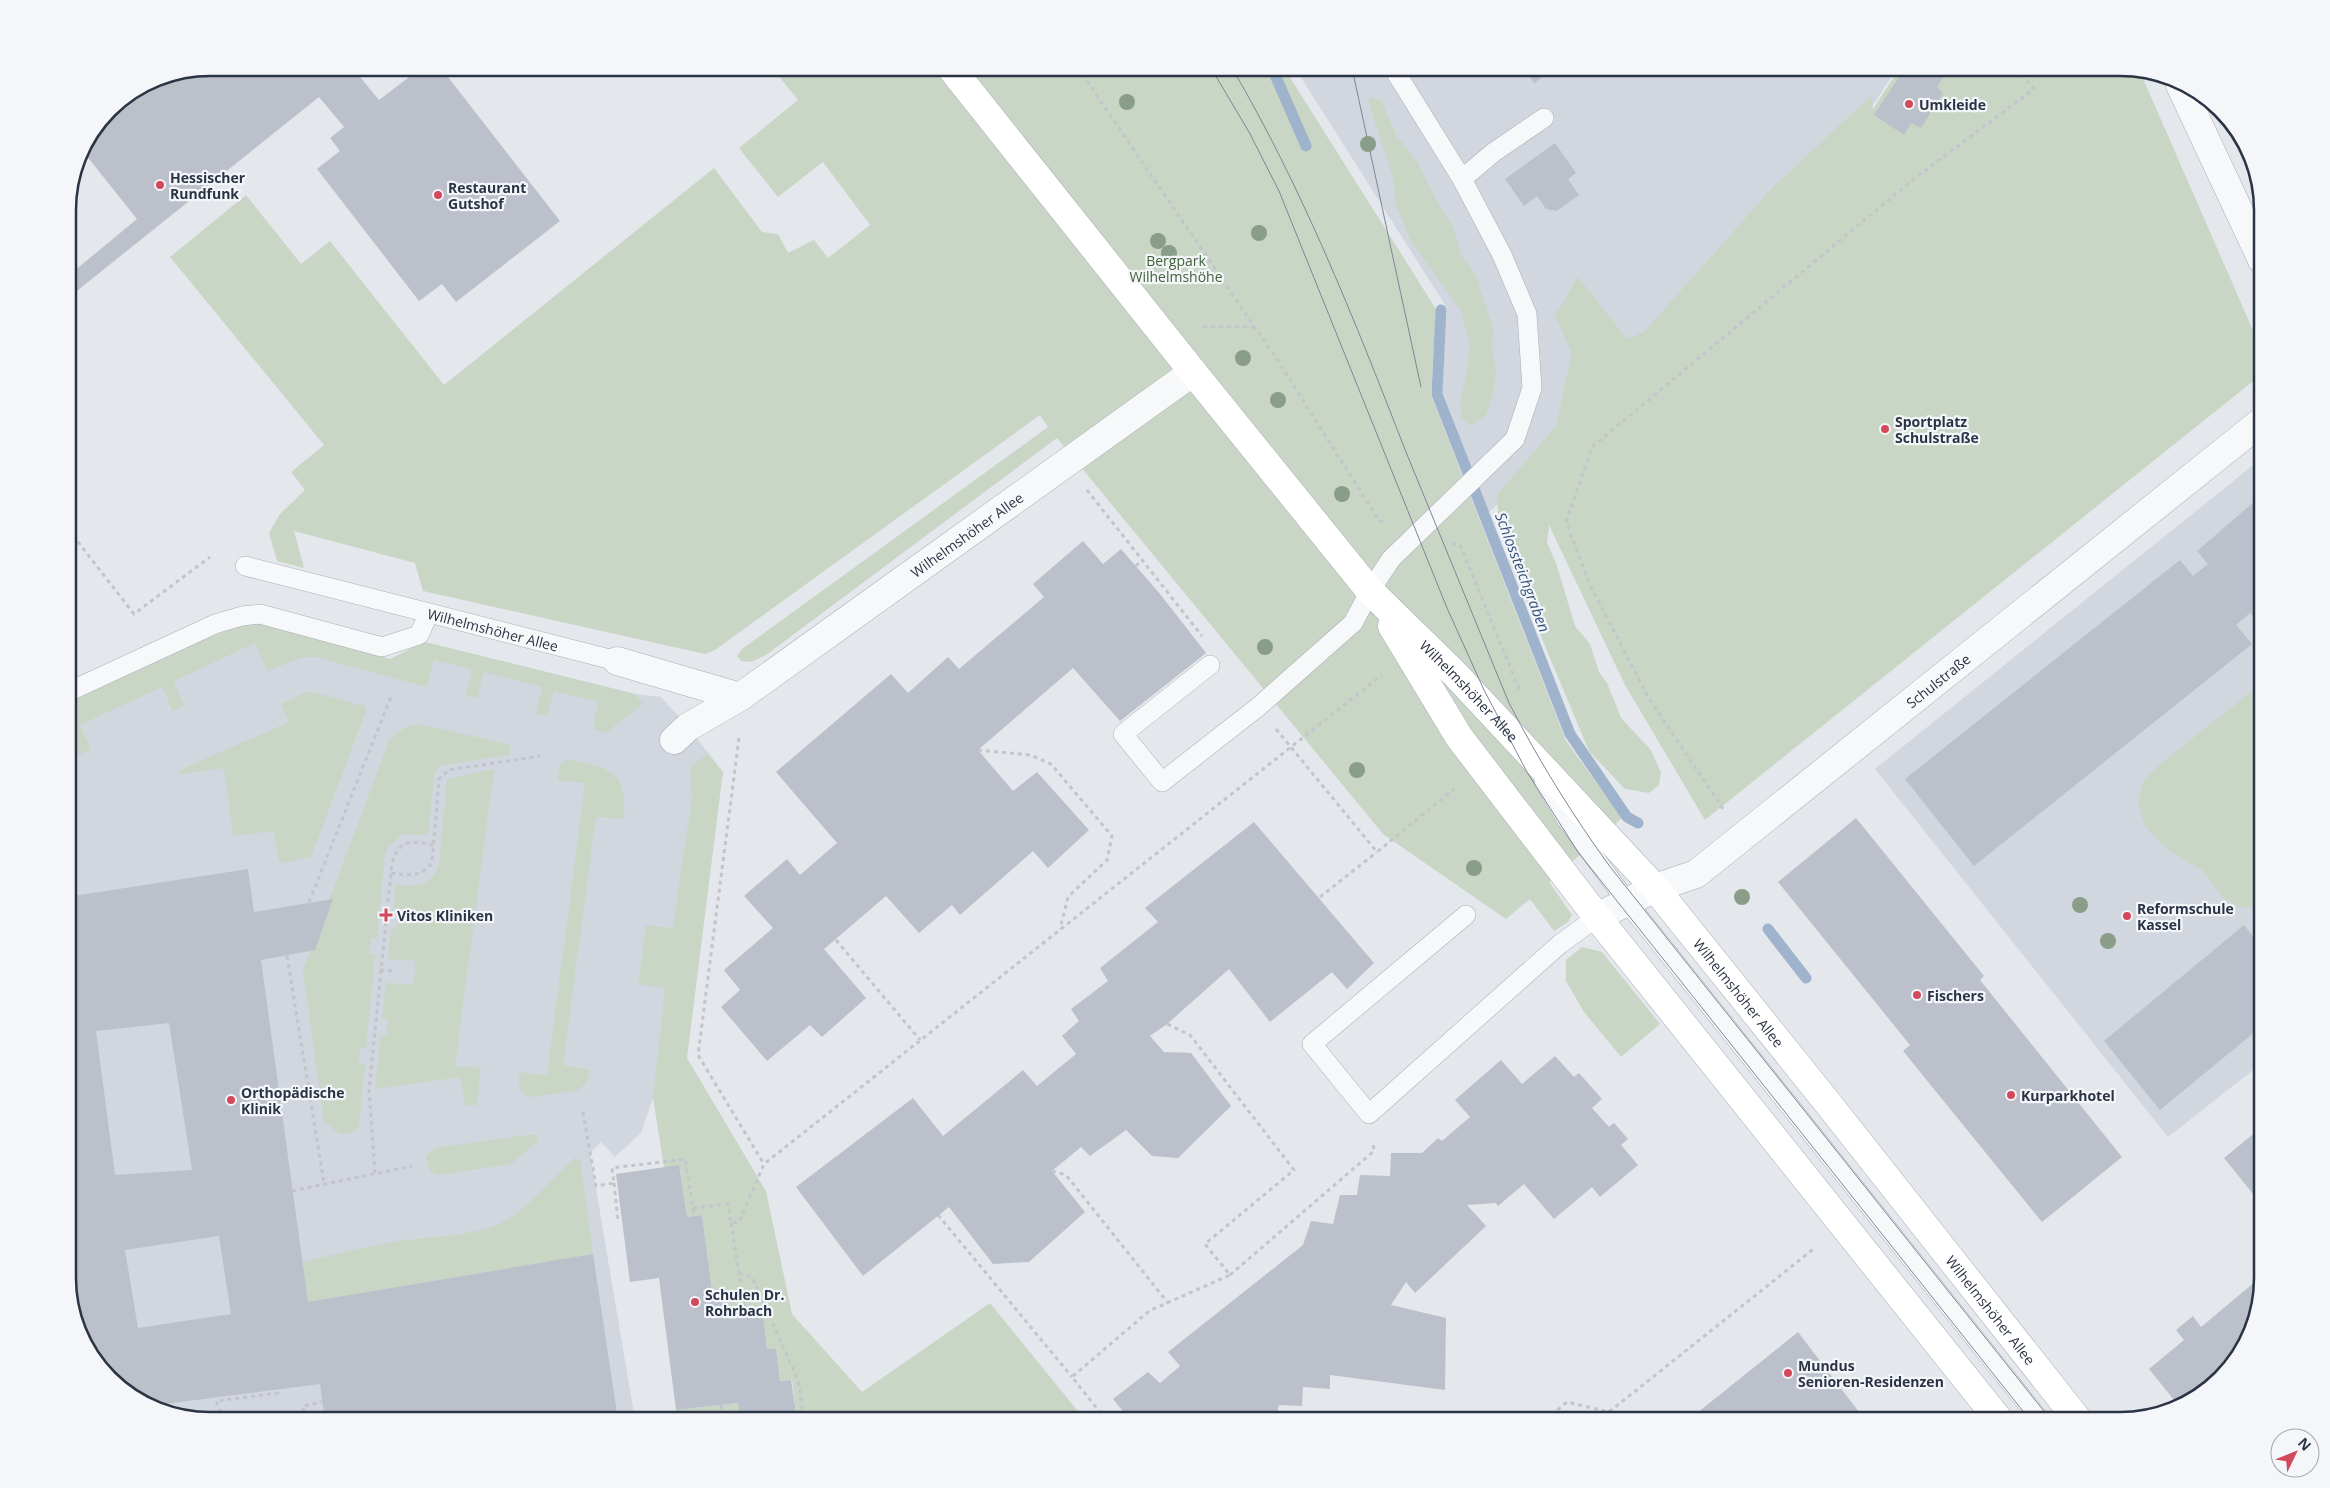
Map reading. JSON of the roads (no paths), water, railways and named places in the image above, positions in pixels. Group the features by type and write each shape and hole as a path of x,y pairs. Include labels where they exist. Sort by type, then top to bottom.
{"main road":[{"name":"Wilhelmshöher Allee","path":"958,77 1370,591 1454,673 1655,888 2072,1412"},
{"name":"Wilhelmshöher Allee","path":"1370,591 1460,737 1597,917 1993,1412"}],"street":[{"path":"2183,92 2254,243"},
{"name":"Wilhelmshöher Allee","path":"674,740 688,727 740,696 1193,372"},
{"name":"Schulstraße","path":"1597,917 1655,888 1696,874 1742,835 2254,427"},
{"name":"Wilhelmshöher Allee","path":"616,661 740,696"}],"lane":[{"path":"1210,665 1123,734 1162,782 1258,707 1353,623 1370,591 1391,559 1515,439 1532,388 1528,314 1502,255 1462,179 1399,76"},
{"path":"1462,179 1494,152 1544,118"},
{"name":"Wilhelmshöher Allee","path":"245,566 616,661"},
{"path":"77,688 216,624 242,616 260,614 382,648 419,635 429,613"},
{"path":"1520,744 1567,820 1627,902 2034,1412"},
{"path":"1466,915 1312,1044 1369,1114 1560,944 1597,917"}],"waterway":[{"name":"Schlossteichgraben","path":"1276,76 1306,146"},
{"name":"Schlossteichgraben","path":"1441,310 1437,394 1570,734 1627,817 1638,823"},
{"path":"1768,929 1806,978"}],"tram line":[{"path":"1216,76 1249,132 1279,191 1447,608 1484,690 1527,772 1578,852 2024,1412"},
{"path":"1237,76 1282,161 1326,256 1509,703 1557,788 1611,868 2045,1412"},
{"path":"1354,76 1421,387"}],"place":[{"name":"Umkleide","path":"1909,104"},
{"name":"Hessischer Rundfunk","path":"160,185"},
{"name":"Restaurant Gutshof","path":"438,195"},
{"name":"Sportplatz Schulstraße","path":"1885,429"},
{"name":"Vitos Kliniken","path":"386,915"},
{"name":"Reformschule Kassel","path":"2127,916"},
{"name":"Fischers","path":"1917,995"},
{"name":"Kurparkhotel","path":"2011,1095"},
{"name":"Orthopädische Klinik","path":"231,1100"},
{"name":"Schulen Dr. Rohrbach","path":"695,1302"},
{"name":"Mundus Senioren-Residenzen","path":"1788,1373"}],"park label":[{"name":"Bergpark Wilhelmshöhe","path":"1176,268"}]}
